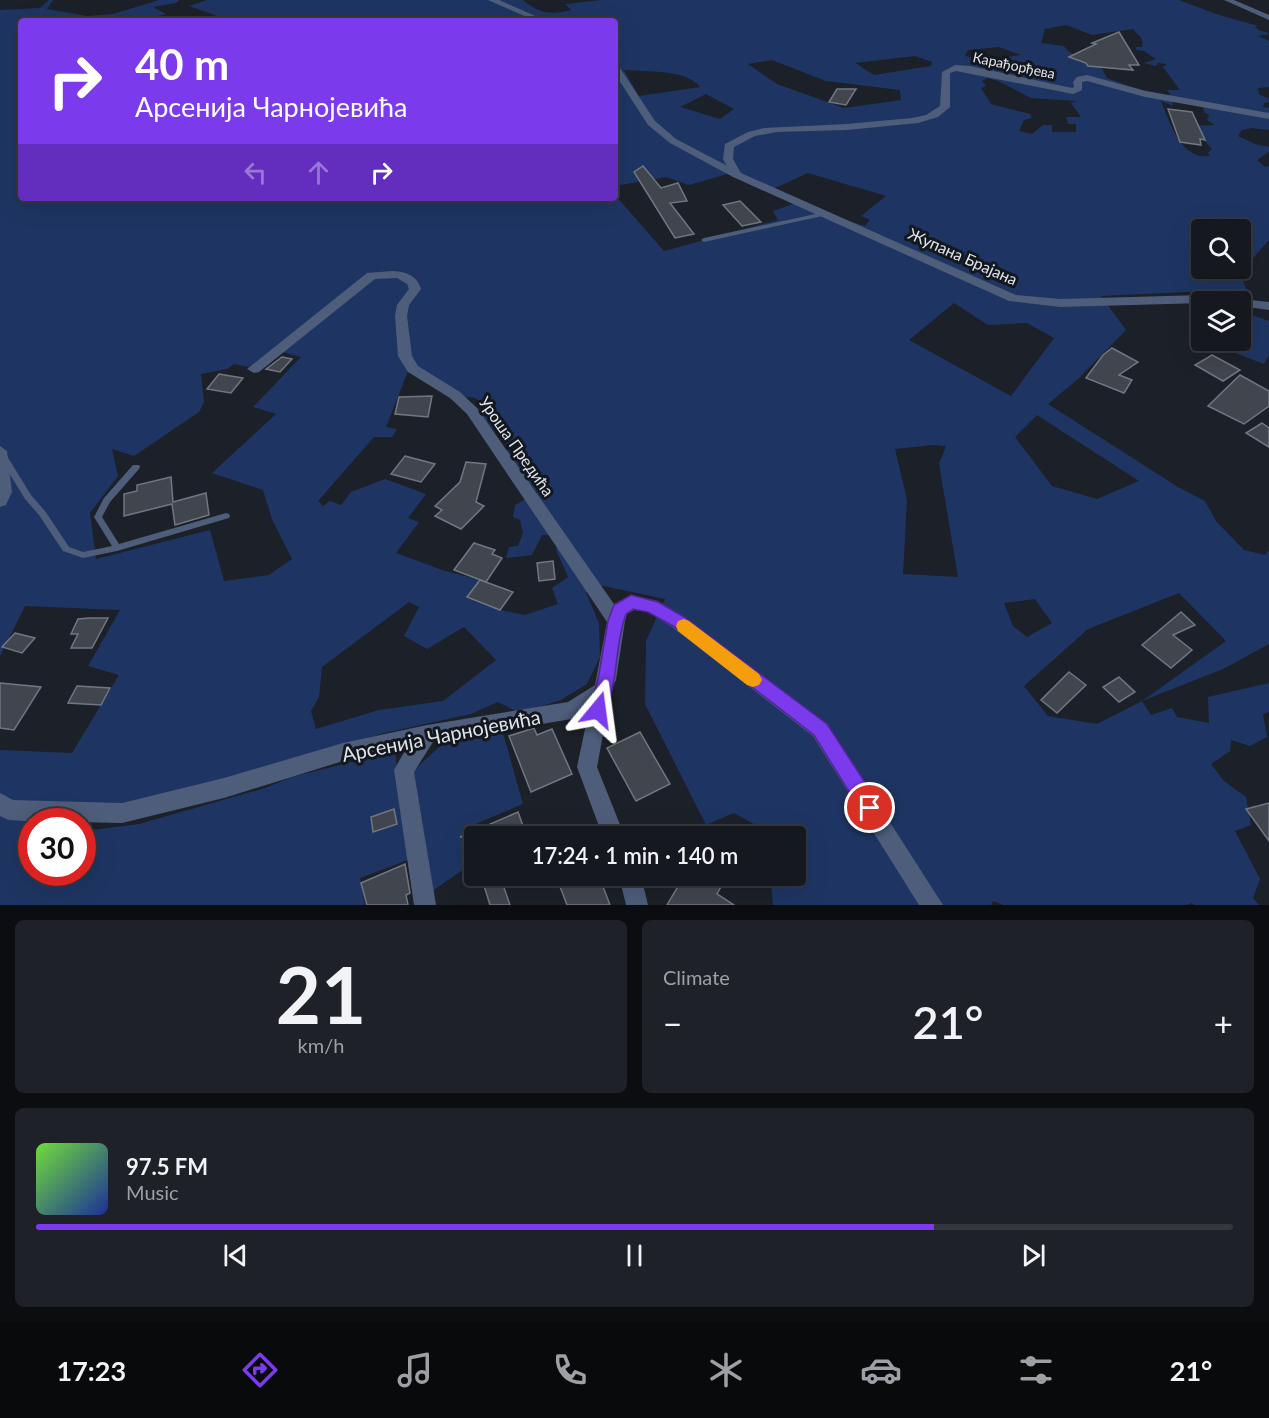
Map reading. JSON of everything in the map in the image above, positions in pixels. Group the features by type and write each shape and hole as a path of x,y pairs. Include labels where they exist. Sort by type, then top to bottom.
{"street":[{"path":"492,0 536,18"},
{"path":"1228,0 1269,18"},
{"name":"Карађорђева","path":"737,175 728,159 729,146 754,132 777,129 874,126 936,116 945,107 946,72 955,68 970,69 1073,91 1079,88 1077,82 1080,79 1087,78 1145,94 1269,116"},
{"name":"Жупана Брајана","path":"618,72 651,123 672,141 737,175 1013,298 1060,303 1191,299"},
{"name":"Уроша Предића","path":"254,369 371,276 392,273 405,276 413,282 415,289 403,304 401,316 405,356 413,369 455,394 472,411 616,621"},
{"name":"Жупана Брајана","path":"1251,304 1269,306"},
{"path":"0,501 4,492 1,452"},
{"path":"610,826 587,767 602,691 607,680 616,621 620,610 631,602 652,606 678,622 820,730 932,905"},
{"name":"Арсенија Чарнојевића","path":"0,803 9,810 24,812 122,813 224,788 343,752 427,734 572,710 602,691"},
{"path":"425,905 404,770 427,734"},
{"path":"632,886 637,905"}],"lane":[{"path":"704,240 825,214"},
{"path":"1,452 28,497 42,513 66,549 83,555 117,548 226,516"},
{"path":"117,548 98,517 107,500 136,467"}],"shaded area":[{"path":"49,0 53,0 47,9 87,16 113,14 159,0 179,0 176,3 153,7 166,14 155,17 157,18 18,18 18,201 618,201 618,198 664,251 778,220 773,211 793,204 865,226 870,220 861,216 886,196 808,173 775,188 727,174 689,185 666,177 618,185 618,18 218,18 220,17 189,6 207,0 523,0 540,11 557,13 571,10 565,4 602,0 1179,0 1258,26 1255,27 1269,34 1258,36 1269,41 1269,87 1258,88 1259,94 1269,99 1263,107 1269,108 1269,130 1252,128 1242,130 1238,136 1255,144 1269,147 1269,152 1257,160 1265,167 1269,166 1269,240 1251,260 1251,219 1191,219 1191,279 1242,279 1247,291 1191,291 1101,296 1126,330 1078,379 1048,404 1178,487 1205,501 1216,521 1244,550 1265,555 1269,550 1269,644 1223,669 1142,701 1151,715 1172,708 1177,717 1209,723 1208,697 1269,683 1269,712 1263,714 1267,737 1250,746 1231,740 1230,751 1211,764 1224,781 1246,797 1251,825 1235,831 1260,879 1253,898 1259,905 1194,905 1192,903 1186,905 1003,905 993,901 991,905 773,905 771,886 806,886 806,826 757,826 734,813 706,825 645,704 646,641 665,599 599,585 586,592 599,624 600,657 587,684 561,700 520,713 498,702 471,714 384,733 230,781 126,806 18,808 18,886 96,886 96,829 139,824 265,788 292,777 395,751 408,860 360,878 365,905 0,905 0,750 72,753 119,675 88,666 120,610 25,606 0,656 0,10 40,8","holes":["1066,25 1092,35 1133,29 1142,40 1142,47 1135,47 1137,50 1144,51 1156,59 1144,63 1156,66 1158,63 1167,64 1163,67 1180,90 1167,90 1171,96 1149,93 1107,78 1098,61 1079,58 1064,46 1041,43 1045,29","999,47 1021,55 984,60 965,56 968,50","915,56 932,62 931,66 874,75 855,63","772,60 826,81 900,90 901,100 844,108 777,84 748,64","624,70 676,74 694,81 700,87 639,96","987,78 998,81 1031,98 1077,101 1071,103 1081,117 1066,117 1068,124 1076,124 1076,132 1052,132 1052,125 1043,125 1032,134 1019,131 1024,120 1032,118 1030,114 991,104 981,88 986,86 982,81","706,94 734,109 720,119 680,107","1172,97 1202,102 1204,112 1209,115 1207,120 1215,125 1191,126 1212,149 1208,153 1210,156 1200,156 1191,152 1178,138 1161,101 1173,106","954,303 988,325 1027,323 1054,338 1011,396 909,340","282,352 301,357 253,407 276,414 212,473 263,490 272,519 292,559 269,575 224,581 210,530 96,559 90,513 118,476 112,449 134,456 199,412 204,402 201,374 227,369 234,364 249,367","408,371 462,396 475,398 484,404 477,412 509,447 506,453 537,493 515,505 513,517 520,520 523,533 518,546 509,547 506,558 532,555 542,535 562,535 556,550 568,577 552,588 558,604 525,615 500,610 468,597 480,580 445,571 396,553 419,522 408,518 426,494 385,479 351,492 341,505 330,501 323,506 318,501 374,437 392,437 397,429 386,427","1037,415 1139,481 1097,499 1052,486 1015,437","946,446 939,464 958,577 903,574 907,500 895,449","1179,593 1226,641 1142,701 1097,724 1048,716 1024,686 1088,629","1035,599 1052,623 1027,637 1013,626 1004,603","409,602 419,607 404,636 427,649 464,627 496,660 443,701 379,710 316,729 311,711 319,697 322,667"]},
{"path":"1251,315 1269,321 1269,355 1264,364 1230,351 1251,351"},
{"path":"503,733 523,804 471,826 464,826 464,869 431,892 413,771 448,739"}],"building":[{"path":"1119,32 1139,65 1129,65 1133,70 1088,66 1086,63 1069,57 1096,44 1092,43"},
{"path":"837,89 856,89 846,105 829,102"},
{"path":"1168,109 1192,112 1205,140 1200,139 1201,145 1180,142"},
{"path":"643,166 661,188 678,183 687,201 670,203 694,234 675,238 634,172"},
{"path":"740,201 761,222 742,226 723,205"},
{"path":"1112,348 1138,362 1119,375 1132,380 1124,393 1086,378 1103,355"},
{"path":"1212,355 1240,370 1223,381 1195,365"},
{"path":"282,357 292,359 280,372 266,369"},
{"path":"219,374 243,378 231,393 207,389"},
{"path":"1240,375 1269,391 1269,406 1244,424 1208,406"},
{"path":"432,396 428,417 395,414 399,397"},
{"path":"1262,423 1269,428 1269,447 1246,433"},
{"path":"405,456 435,464 421,482 391,474"},
{"path":"466,462 486,464 476,502 484,506 461,529 435,516 442,510 435,506 460,482"},
{"path":"171,477 173,502 206,493 209,515 175,525 172,504 124,516 124,494 137,491 137,485"},
{"path":"474,543 495,550 492,554 502,558 486,582 454,570"},
{"path":"553,561 555,579 539,581 537,563"},
{"path":"480,580 513,592 500,610 467,597"},
{"path":"1181,612 1195,625 1173,635 1192,650 1171,668 1142,645"},
{"path":"108,618 92,648 71,648 78,634 71,634 78,619"},
{"path":"15,633 35,638 22,653 2,647"},
{"path":"1069,672 1086,685 1057,713 1041,700"},
{"path":"1119,677 1135,692 1119,702 1103,687"},
{"path":"0,683 41,687 14,730 0,728"},
{"path":"77,686 110,688 101,705 68,703"},
{"path":"534,728 537,735 552,729 572,774 531,792 509,736"},
{"path":"640,732 670,784 636,801 607,748"},
{"path":"1269,803 1269,841 1246,809"},
{"path":"394,809 397,824 373,832 371,817"},
{"path":"518,812 523,826 486,826"},
{"path":"405,864 410,893 406,895 408,905 367,905 361,883"},
{"path":"484,886 503,886 510,905 490,905"},
{"path":"560,886 603,886 610,905 567,905"},
{"path":"678,886 721,886 717,894 734,905 667,905"}],"slow traffic":[{"path":"684,626 753,680"}],"route":[{"path":"598,710 607,680 616,621 620,610 631,602 652,606 678,622 820,730 870,808"}]}
